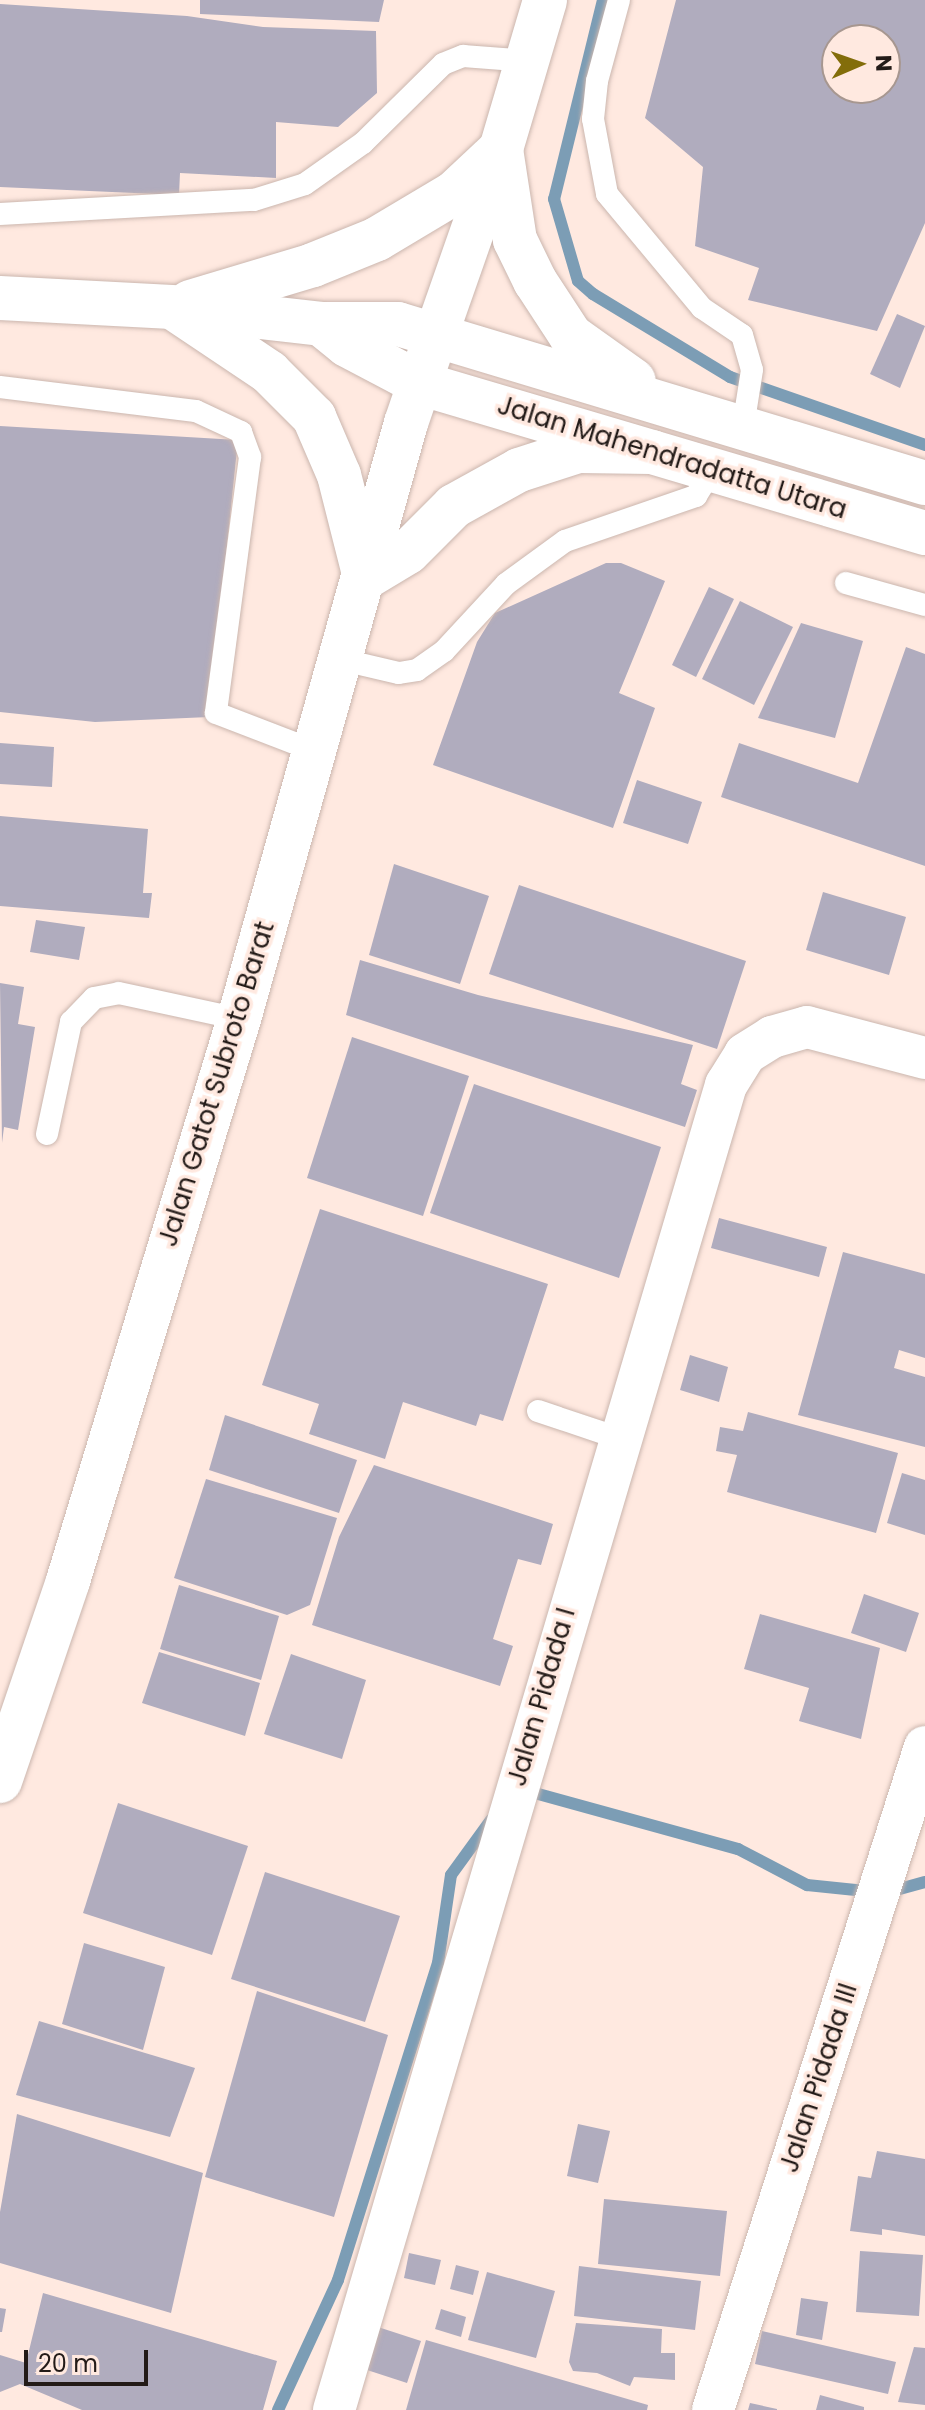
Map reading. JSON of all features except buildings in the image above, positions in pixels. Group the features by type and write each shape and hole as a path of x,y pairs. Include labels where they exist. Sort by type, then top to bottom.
{"main road":[{"name":"Jalan Gatot Subroto Barat","path":"0,1781 68,1581 239,1019 419,383 501,149 545,0"},
{"path":"172,307 357,249 454,193 501,149"},
{"path":"501,149 515,240 571,336 669,405"},
{"name":"Jalan Mahendradatta Utara","path":"0,298 172,307 321,324 382,323 437,332 925,483"},
{"path":"172,307 269,372 314,417 339,475 365,578 408,552 430,526 476,491 542,460 578,451 652,452"},
{"name":"Jalan Mahendradatta Utara","path":"321,324 347,345 419,383 925,533"}],"street":[{"name":"Jalan Pidada I","path":"334,2410 618,1438 726,1085 745,1054 772,1037 807,1027 925,1058"},
{"name":"Jalan Pidada III","path":"713,2410 925,1747"}],"lane":[{"path":"619,0 597,81 593,119 607,194 702,308 742,335 752,370 743,427"},
{"path":"0,214 254,200 305,184 363,143 443,64 463,56 529,61"},
{"path":"0,387 196,411 241,432 250,457 216,713 315,751"},
{"path":"343,660 399,673 417,670 444,651 506,584 565,541 696,496 712,470"},
{"path":"846,583 925,605"},
{"path":"47,1134 71,1022 94,998 119,993 239,1019"},
{"path":"538,1411 618,1438"}],"waterway":[{"path":"603,0 554,199 578,281 593,294 730,377 925,445"},
{"path":"525,1796 531,1792 738,1849 807,1885 885,1893 925,1882"},
{"path":"278,2410 338,2280 438,1963 451,1875 491,1820"}]}
